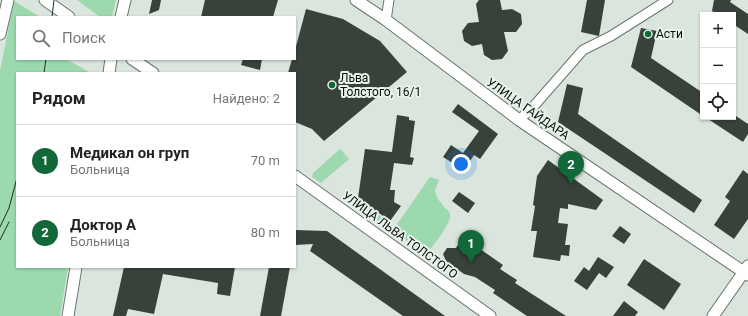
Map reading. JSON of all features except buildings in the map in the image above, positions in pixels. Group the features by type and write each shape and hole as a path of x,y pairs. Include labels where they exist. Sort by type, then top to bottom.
{"street":[{"path":"0,34 8,0"},
{"path":"44,0 68,16"},
{"path":"121,16 125,0"},
{"name":"УЛИЦА ГАЙДАРА","path":"356,0 386,20 519,120 747,271"},
{"path":"386,20 389,0"},
{"path":"519,120 533,107 583,50 611,36 668,0"},
{"path":"109,72 111,60"},
{"path":"133,60 151,72"},
{"name":"УЛИЦА ЛЬВА ТОЛСТОГО","path":"296,177 490,316"},
{"path":"68,316 76,268"},
{"path":"713,316 747,271"}],"green space":[{"path":"77,0 116,0 112,16 99,16"},
{"path":"14,1 38,16 16,16 16,60 68,60 89,72 16,72 16,268 68,268 60,316 0,316 0,71"},
{"path":"340,149 349,159 321,183 312,177 313,173"},
{"path":"430,177 439,180 435,190 437,198 449,211 450,218 445,229 426,255 393,230"},
{"path":"350,196 386,220 382,226 348,202"}],"tram line":[{"path":"52,16 54,0"},
{"path":"44,72 46,60"},
{"path":"0,227 9,208 16,182"},
{"path":"0,240 9,222"}],"place":[{"name":"Асти","path":"648,34"},
{"name":"Льва Толстого, 16/1","path":"332,85"},
{"name":"Доктор А","path":"571,184"},
{"name":"Медикал он груп","path":"471,263"}]}
